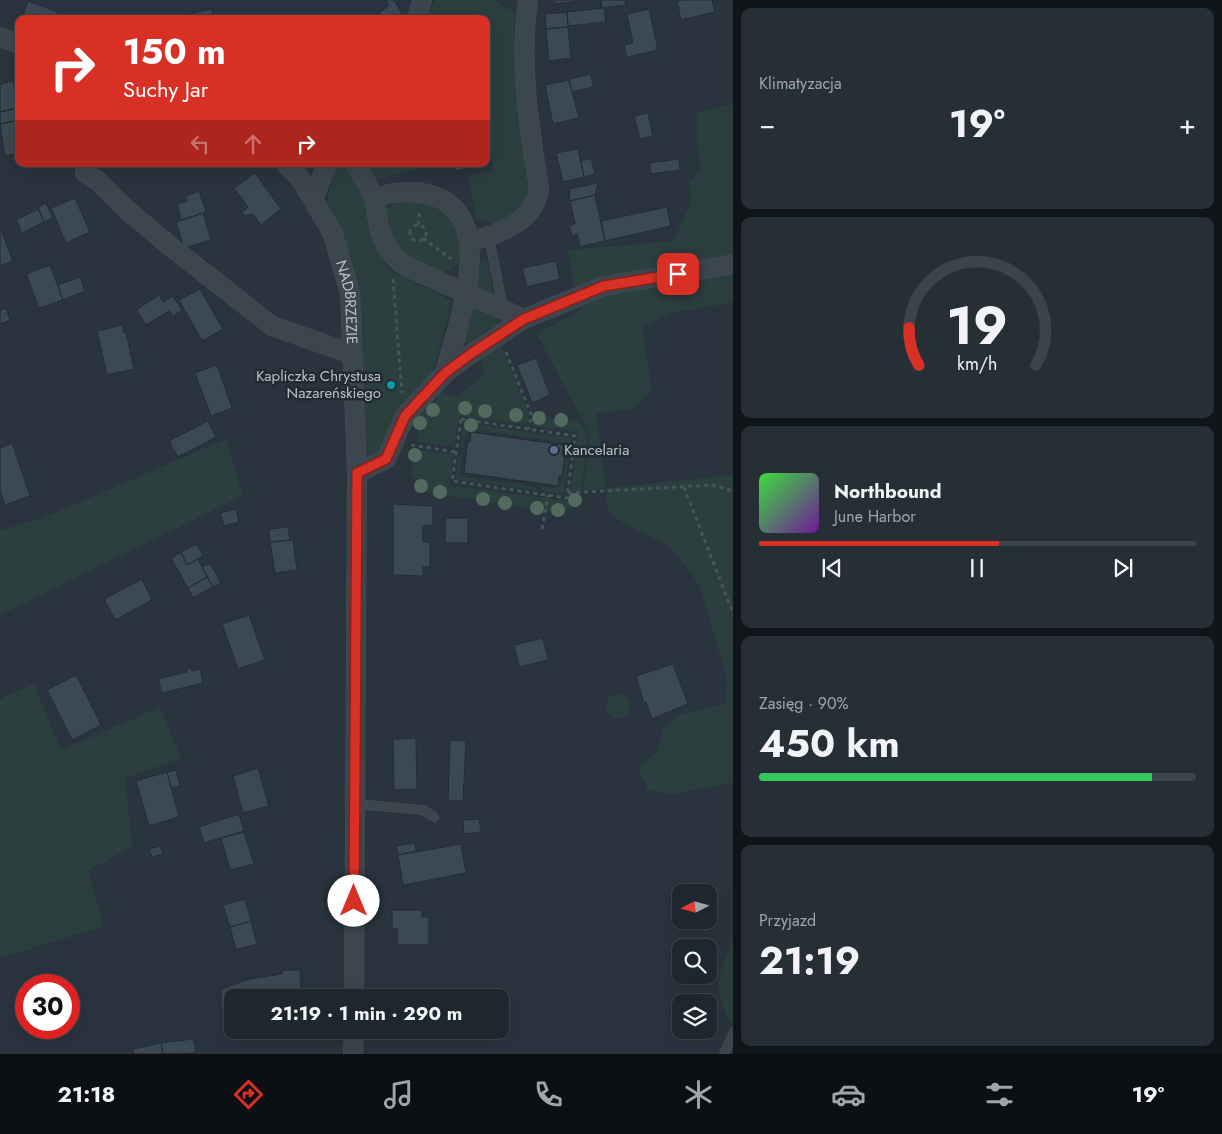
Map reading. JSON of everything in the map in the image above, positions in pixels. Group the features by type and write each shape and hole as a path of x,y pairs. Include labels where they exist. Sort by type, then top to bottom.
{"street":[{"path":"418,15 422,0"},
{"path":"470,241 489,237 507,229 533,210 538,200 539,188 526,102 526,19 528,0"},
{"path":"0,37 15,43"},
{"name":"NADBRZEZIE","path":"289,167 300,178 333,234 350,294 357,473 354,989"},
{"path":"313,200 326,167"},
{"path":"358,167 375,199 376,219 382,240 396,259 405,266 504,312 524,319"},
{"path":"85,174 98,181 126,209 170,246 272,326 352,354"},
{"path":"375,199 384,194 422,193 442,199 461,217 470,241 468,272 465,294 445,373"},
{"path":"357,473 386,459 405,416 445,373 524,319 604,286 733,264"},
{"path":"353,1054 354,1039"}],"lane":[{"path":"489,237 504,312"},
{"path":"355,804 423,810 434,817"},
{"path":"724,1054 733,1032"}],"path":[{"path":"418,225 425,229 423,238 419,240 412,238 410,230 413,226 418,225"},
{"path":"423,238 468,272"},
{"path":"396,259 392,272 405,416"},
{"path":"499,335 531,414 529,429"},
{"path":"461,419 529,429 575,436 567,498 452,481 461,419"},
{"path":"415,445 456,452"},
{"path":"568,492 712,485 733,492"},
{"path":"684,487 733,616"},
{"path":"542,529 548,495"}],"green space":[{"path":"435,0 492,0 515,12 514,40 520,42 534,192 524,211 498,226 476,218 468,176 494,171 490,150 490,15 429,15"},
{"path":"733,104 733,302 671,313 642,327 652,390 633,409 596,414 606,488 733,475 733,783 672,794 648,790 638,768 657,752 663,729 681,714 726,703 727,679 700,586 669,545 626,525 608,511 605,488 583,491 590,435 537,334 582,309 574,285 568,250 673,241 691,203 689,182 701,170 697,140 697,113"},
{"path":"338,167 351,167 364,192 374,234 387,269 452,301 433,372 399,411 377,457 364,460 363,363 357,293 350,260 340,231 326,206 334,173"},
{"path":"366,167 416,167 416,170 372,180"},
{"path":"398,201 426,201 445,213 457,237 460,256 459,265 440,272 420,267 395,249 384,223 385,209"},
{"path":"483,258 488,262 494,296 475,287 477,270"},
{"path":"471,304 496,315 498,324 459,347"},
{"path":"501,345 529,414 527,425 459,416 454,447 417,442 419,415 436,401 439,391 456,397 484,375 481,359"},
{"path":"534,416 579,421 588,436 581,492 571,492 578,432 532,426"},
{"path":"464,423 571,438 564,494 541,491 542,487 558,488 565,466 564,443 467,428 463,448 460,447"},
{"path":"226,439 243,496 0,615 0,530 38,520"},
{"path":"415,450 453,454 449,485 568,501 570,495 580,496 564,514 424,492 411,475"},
{"path":"459,455 462,455 460,476 537,487 536,490 456,479"},
{"path":"34,684 61,750 160,707 181,758 125,778 132,847 88,871 104,926 0,958 0,699"},
{"path":"618,694 627,697 630,706 627,715 618,718 609,715 606,706 609,697"},
{"path":"733,941 733,1023 731,1024 719,991 718,982"}],"building":[{"path":"385,0 394,0 403,15 377,15 389,5"},
{"path":"554,0 580,0 580,1 555,4"},
{"path":"601,0 625,0 626,5 602,8"},
{"path":"712,0 715,12 681,20 677,1"},
{"path":"28,1 58,12 57,15 23,15"},
{"path":"604,8 606,22 568,26 567,12"},
{"path":"212,9 213,15 188,15"},
{"path":"649,9 658,50 627,57 624,45 633,43 627,14"},
{"path":"567,12 568,27 546,29 545,14"},
{"path":"568,27 571,58 549,61 546,29"},
{"path":"591,74 593,87 572,92 569,79"},
{"path":"569,80 579,118 553,124 545,85"},
{"path":"13,81 15,108 0,112 0,84"},
{"path":"15,109 15,121 0,124 0,112"},
{"path":"648,113 653,136 640,139 634,116"},
{"path":"15,121 15,154 5,156 0,124"},
{"path":"578,149 584,177 563,182 556,153"},
{"path":"591,158 595,174 584,177 581,161"},
{"path":"679,159 680,170 651,174 650,163"},
{"path":"454,167 474,167 455,171"},
{"path":"255,173 281,209 261,225 253,214 245,216 242,212 248,207 234,188"},
{"path":"598,183 595,195 570,201 569,189"},
{"path":"199,191 206,212 181,220 177,204 187,201 186,196"},
{"path":"595,195 605,241 580,247 577,234 572,236 569,226 575,224 570,201"},
{"path":"75,198 90,232 66,243 51,208"},
{"path":"46,203 53,218 44,222 38,207"},
{"path":"667,207 671,226 605,241 601,221"},
{"path":"38,209 44,222 22,233 16,220"},
{"path":"203,213 211,240 184,248 176,222"},
{"path":"0,227 13,261 0,266"},
{"path":"556,261 560,279 527,287 522,268"},
{"path":"50,265 63,300 39,308 26,274"},
{"path":"80,277 85,291 63,300 58,285"},
{"path":"200,289 223,329 202,341 179,300"},
{"path":"159,295 163,302 173,296 182,310 173,316 169,311 146,325 136,310"},
{"path":"6,308 10,320 0,324 0,310"},
{"path":"122,325 124,333 126,332 134,369 107,375 97,331"},
{"path":"536,358 550,395 532,403 517,365"},
{"path":"217,365 232,408 211,416 195,373"},
{"path":"208,421 216,437 178,457 169,441"},
{"path":"471,432 564,445 562,454 565,455 562,476 559,476 558,486 464,473 467,441 470,442"},
{"path":"12,443 30,496 5,505 0,490 0,448"},
{"path":"393,504 433,506 433,525 423,526 423,542 430,542 430,567 423,567 423,576 393,575"},
{"path":"236,509 239,522 224,526 220,513"},
{"path":"445,518 468,518 468,543 445,543"},
{"path":"288,527 290,540 270,542 269,529"},
{"path":"293,540 297,570 275,573 270,542"},
{"path":"197,544 203,556 187,565 181,552"},
{"path":"181,552 187,565 198,559 207,577 188,588 171,558"},
{"path":"210,563 221,583 213,587 202,567"},
{"path":"207,577 213,587 193,598 188,588"},
{"path":"142,579 152,600 115,620 104,599"},
{"path":"249,615 265,660 238,669 222,624"},
{"path":"543,638 548,660 519,667 514,645"},
{"path":"673,664 688,704 652,719 646,702 644,703 636,676"},
{"path":"191,668 192,671 200,669 203,683 162,693 158,679 187,672 186,669"},
{"path":"76,675 101,725 72,740 47,690"},
{"path":"416,738 417,789 394,790 393,739"},
{"path":"450,740 466,741 463,801 448,800"},
{"path":"258,768 269,806 243,813 233,776"},
{"path":"176,770 180,786 171,788 167,772"},
{"path":"167,772 179,817 149,826 136,781"},
{"path":"239,814 244,831 204,843 199,827"},
{"path":"479,819 481,832 464,834 463,820"},
{"path":"244,832 254,864 230,870 221,838"},
{"path":"415,843 416,851 398,855 396,846"},
{"path":"461,844 466,873 403,885 398,855"},
{"path":"160,846 163,854 152,857 149,849"},
{"path":"245,899 251,921 230,927 223,905"},
{"path":"392,910 422,910 422,917 429,917 429,945 397,945 397,929 392,929"},
{"path":"251,921 257,944 236,950 230,927"},
{"path":"282,970 300,970 301,989 224,989 224,1010 221,1009 221,989 249,979 282,974"},
{"path":"193,1039 196,1053 163,1054 161,1043"},
{"path":"161,1043 163,1054 134,1054 133,1049"}],"place":[{"name":"Kapliczka Chrystusa Nazareńskiego","path":"391,385"},
{"name":"Kancelaria","path":"554,450"}],"route":[{"path":"354,901 357,473 386,459 405,416 445,373 524,319 604,286 678,274"}]}
